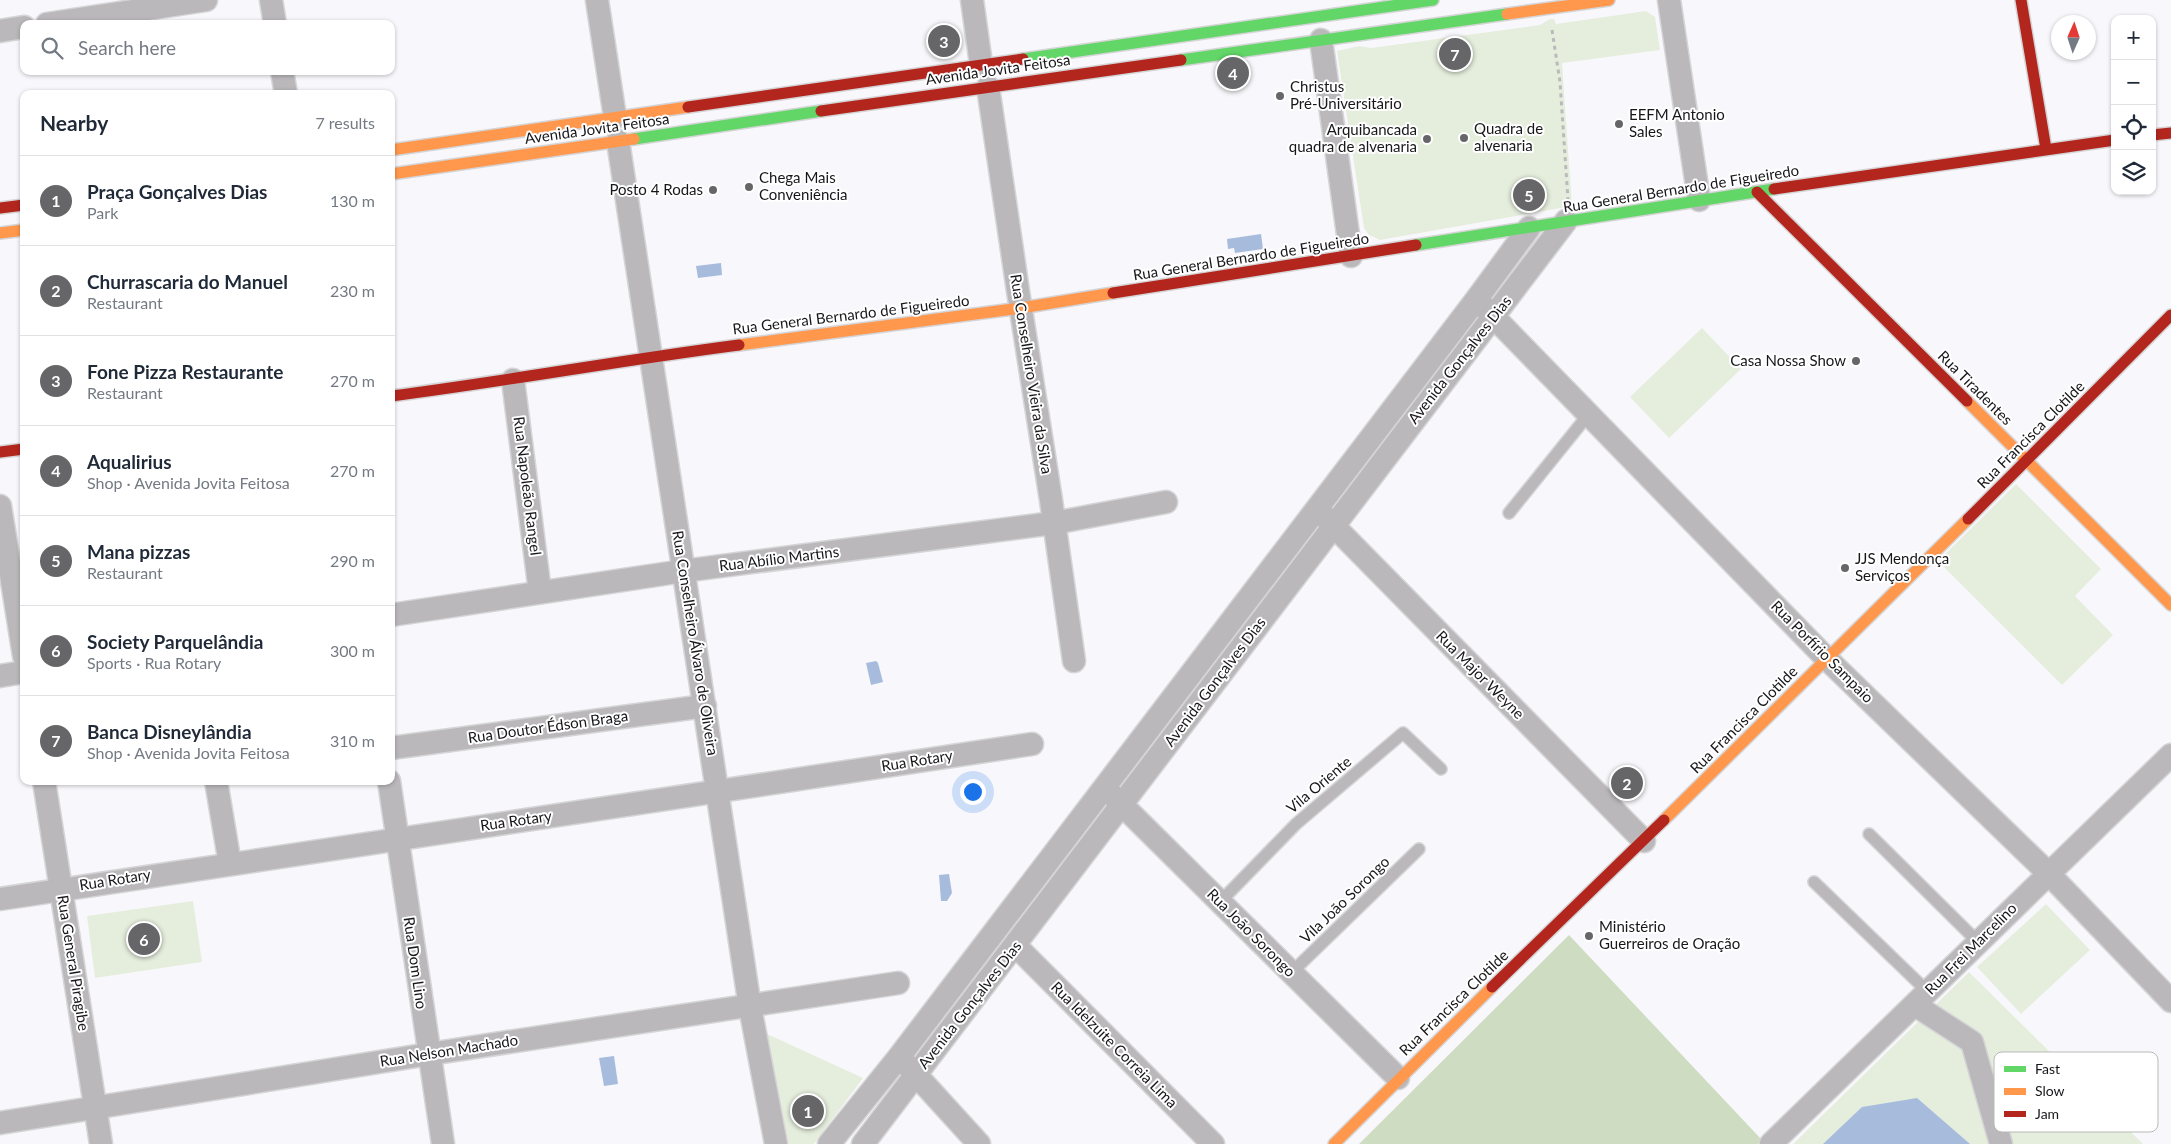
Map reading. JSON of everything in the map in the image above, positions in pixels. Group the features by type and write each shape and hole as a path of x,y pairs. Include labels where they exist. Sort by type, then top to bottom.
{"street":[{"path":"74,20 206,0"},
{"path":"271,0 274,20"},
{"path":"597,0 615,117"},
{"path":"972,0 981,64"},
{"name":"Avenida Jovita Feitosa","path":"395,149 981,64 1316,8 1433,0"},
{"name":"Avenida Jovita Feitosa","path":"395,173 988,87 1609,0"},
{"path":"1670,0 1699,200"},
{"path":"2021,0 2046,149"},
{"path":"0,31 20,28"},
{"path":"1321,40 1351,256"},
{"path":"283,75 285,90"},
{"name":"Rua Conselheiro Vieira da Silva","path":"988,87 1074,661"},
{"path":"2156,135 2171,133"},
{"name":"Rua General Bernardo de Figueiredo","path":"395,395 513,380 650,357 1020,308 1529,228 1568,214 1699,200 2111,141"},
{"name":"Rua Conselheiro Álvaro de Oliveira","path":"618,142 750,1007 776,1144"},
{"name":"Rua Tiradentes","path":"1757,192 2171,606"},
{"path":"0,208 20,206"},
{"name":"Avenida Gonçalves Dias","path":"864,1144 1016,946 1333,525 1494,316 1568,214"},
{"name":"Avenida Gonçalves Dias","path":"829,1144 899,1057 1529,228"},
{"path":"0,233 20,230"},
{"name":"Rua Porfírio Sampaio","path":"1476,300 1494,316 1588,415 1827,659 2048,873 2171,1001"},
{"name":"Rua Francisca Clotilde","path":"1334,1144 1398,1078 1644,841 2171,315"},
{"name":"Rua Napoleão Rangel","path":"513,380 540,592"},
{"path":"0,452 20,450"},
{"name":"Rua Abílio Martins","path":"395,614 683,571 1054,523 1166,502"},
{"path":"0,506 20,631"},
{"name":"Rua Major Weyne","path":"1316,509 1644,841"},
{"path":"0,676 20,673"},
{"name":"Rua Doutor Édson Braga","path":"395,747 705,706"},
{"name":"Rua Rotary","path":"0,899 1032,744"},
{"name":"Rua Frei Marcelino","path":"1772,1144 1921,999 1977,941 2171,755"},
{"name":"Rua General Piragibe","path":"45,785 101,1144"},
{"path":"217,785 230,864"},
{"name":"Rua Dom Lino","path":"390,785 442,1144"},
{"name":"Rua João Sorongo","path":"1104,786 1122,806 1398,1078"},
{"name":"Rua Idelzuite Correia Lima","path":"1016,946 1213,1144"},
{"name":"Rua Nelson Machado","path":"0,1123 428,1054 750,1007 898,983"},
{"path":"1921,999 1972,1042 1994,1119"},
{"path":"899,1057 979,1144"}],"lane":[{"path":"1509,513 1588,415"},
{"name":"Vila Oriente","path":"1220,902 1296,824 1403,733 1441,769"},
{"path":"1869,834 1977,941"},
{"name":"Vila João Sorongo","path":"1291,973 1420,849"},
{"path":"1814,882 1921,999"}],"path":[{"path":"1552,28 1560,82 1568,214"}],"green space":[{"path":"1646,11 1655,17 1660,50 1562,63 1572,206 1380,240 1369,235 1364,228 1337,51 1359,46 1371,48 1540,25 1550,19 1554,19 1556,24"},
{"path":"1702,328 1741,369 1669,438 1630,397"},
{"path":"2016,484 2101,569 2075,596 2113,635 2062,685 1938,561"},
{"path":"193,901 202,962 95,978 87,916"},
{"path":"2046,904 2090,950 2021,1014 1977,967"},
{"path":"1569,935 1762,1140 1758,1144 1359,1144"},
{"path":"1969,972 2050,1052 1994,1052 1994,1132 2131,1132 2143,1144 1793,1144"},
{"path":"765,1033 863,1078 814,1144 782,1144"}],"water":[{"path":"1261,234 1263,249 1235,253 1234,248 1228,249 1227,239"},
{"path":"721,263 722,275 698,278 696,266"},
{"path":"876,661 883,682 871,685 866,663"},
{"path":"949,874 952,893 947,901 941,901 939,875"},
{"path":"614,1056 618,1084 604,1086 599,1058"},
{"path":"1917,1098 1970,1144 1823,1144 1862,1107"}],"traffic: fast":[{"path":"1023,59 1433,0"},
{"path":"1181,60 1507,14"},
{"path":"634,139 821,111"},
{"path":"1416,245 1774,189"}],"traffic: slow":[{"path":"1507,14 1609,0"},
{"path":"395,149 688,107"},
{"path":"395,173 634,139"},
{"path":"0,233 20,230"},
{"path":"739,345 1021,308 1113,293"},
{"path":"1967,401 2171,605"},
{"path":"1664,820 1968,519"},
{"path":"1334,1144 1492,987"}],"traffic: jam":[{"path":"2021,0 2046,149"},
{"path":"688,107 1023,59"},
{"path":"821,111 1181,60"},
{"path":"2156,135 2171,133"},
{"path":"1774,189 2111,141"},
{"path":"1757,192 1967,401"},
{"path":"0,208 20,206"},
{"path":"1113,293 1416,245"},
{"path":"1968,519 2171,315"},
{"path":"395,395 739,345"},
{"path":"0,452 20,450"},
{"path":"1492,987 1664,820"}],"place":[{"name":"Fone Pizza Restaurante","path":"944,41"},
{"name":"Banca Disneylândia","path":"1455,54"},
{"name":"Aqualirius","path":"1233,73"},
{"name":"Christus Pré-Universitário","path":"1280,96"},
{"name":"EEFM Antonio Sales","path":"1619,124"},
{"name":"Quadra de alvenaria","path":"1464,138"},
{"name":"Arquibancada quadra de alvenaria","path":"1427,139"},
{"name":"Chega Mais Conveniência","path":"749,187"},
{"name":"Posto 4 Rodas","path":"713,190"},
{"name":"Mana pizzas","path":"1529,195"},
{"name":"Casa Nossa Show","path":"1856,361"},
{"name":"JJS Mendonça Serviços","path":"1845,568"},
{"name":"Churrascaria do Manuel","path":"1627,783"},
{"name":"Ministério Guerreiros de Oração","path":"1589,936"},
{"name":"Society Parquelândia","path":"144,939"},
{"name":"Praça Gonçalves Dias","path":"808,1111"}]}
